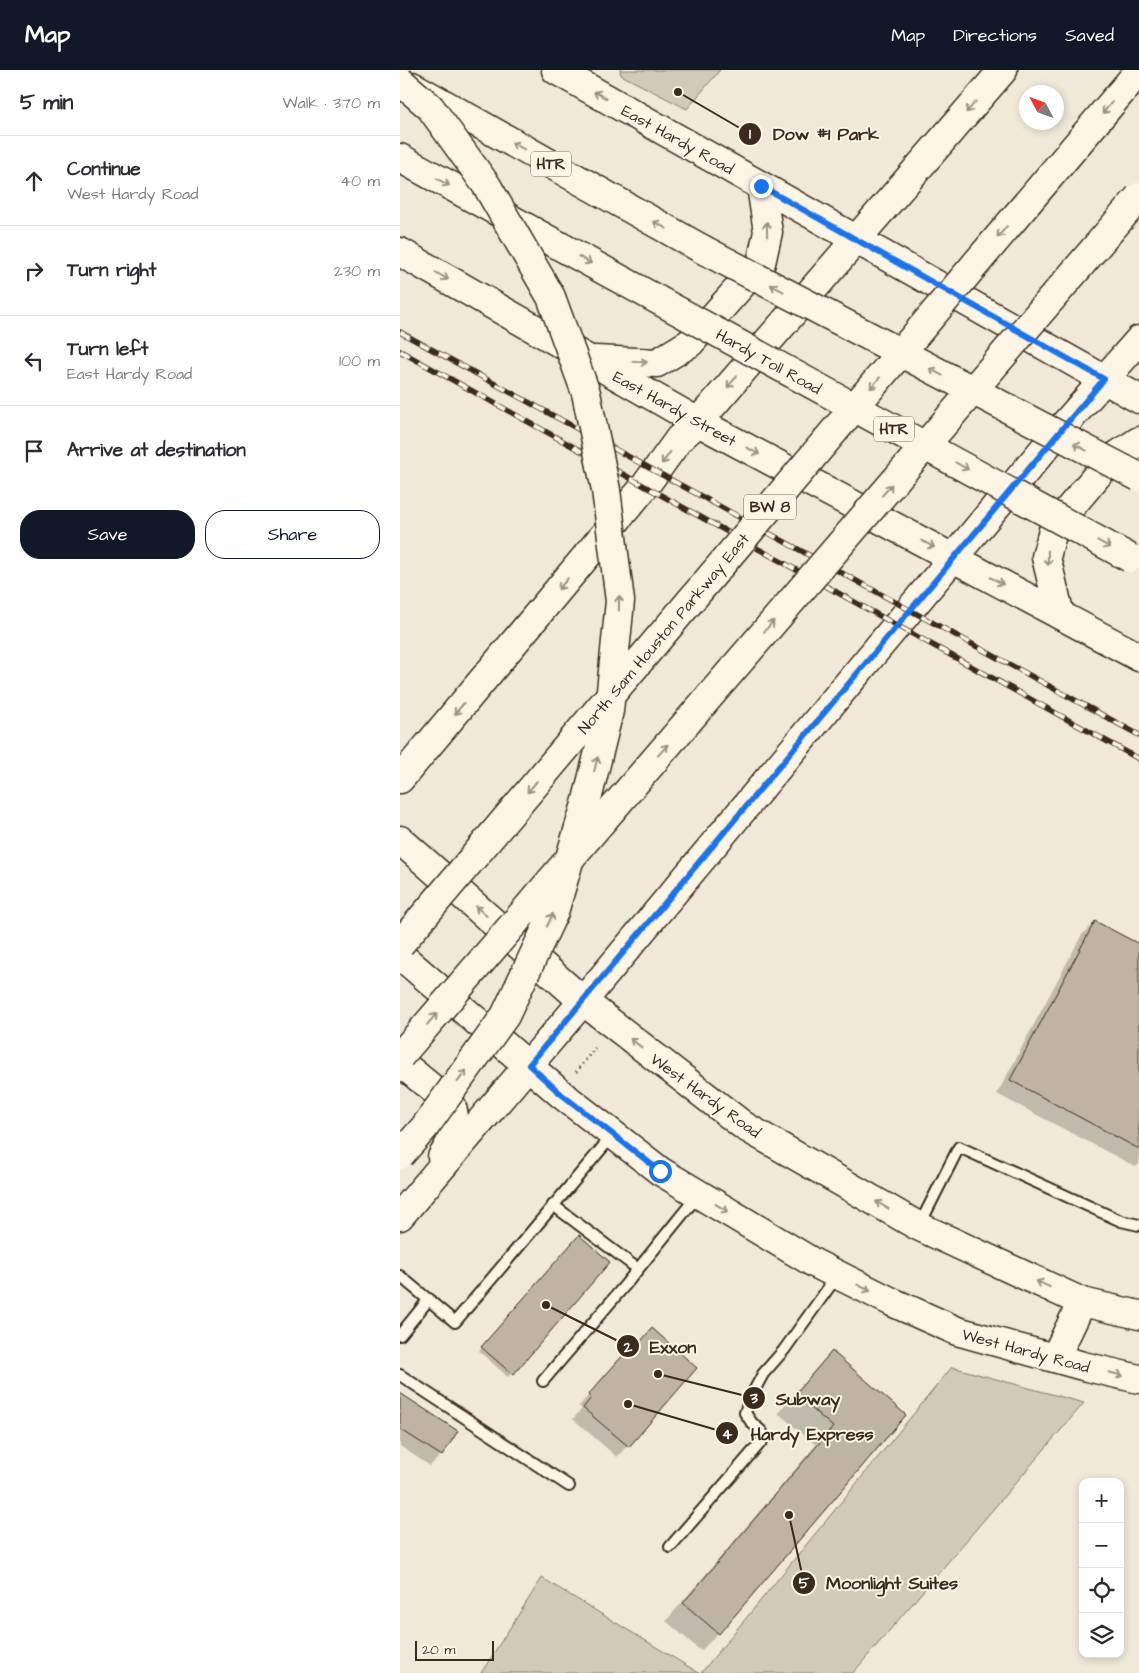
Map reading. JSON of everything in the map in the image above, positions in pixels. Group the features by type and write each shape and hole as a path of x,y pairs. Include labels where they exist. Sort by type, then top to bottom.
{"main road":[{"name":"East Hardy Road","path":"556,70 1139,399"},
{"path":"400,779 645,486 679,439 698,422 1003,70"},
{"name":"North Sam Houston Parkway East","path":"400,944 1139,71"},
{"path":"400,80 430,107 488,186 551,297 586,393 606,490 620,601 609,711 586,804 554,912 505,1016 424,1128 400,1155"},
{"name":"HTR","path":"400,80 702,249 1139,478"},
{"name":"Hardy Toll Road","path":"400,158 1134,561"},
{"path":"591,360 658,363 690,343 761,263 768,232 761,186"},
{"path":"400,1056 1139,197"},
{"name":"East Hardy Street","path":"400,252 698,422 1139,657"},
{"path":"404,1212 583,1002 1104,379 1139,340"},
{"path":"1060,615 1046,557 1054,527 1110,460 1139,442"},
{"name":"West Hardy Road","path":"400,840 583,1002 744,1126 918,1226 1082,1302 1139,1316"},
{"name":"West Hardy Road","path":"400,955 561,1094 660,1171 838,1275 957,1331 1139,1379"},
{"path":"400,1062 451,1104 454,1114 455,1131 448,1148 404,1212"},
{"path":"1055,1358 1082,1302"}],"lane":[{"path":"400,1276 455,1322 613,1134"},
{"path":"918,1226 960,1147 1121,1221 1139,1225"},
{"path":"543,1381 638,1269 698,1194"},
{"path":"553,1206 638,1269"},
{"path":"670,1547 762,1441 762,1432 745,1413 749,1400 763,1374 784,1350 838,1275"},
{"path":"400,1335 429,1300"},
{"path":"400,1375 569,1486"}],"path":[{"path":"574,1074 596,1048"}],"shaded area":[{"path":"620,70 720,70 687,109 621,75"},
{"path":"952,1367 1084,1403 853,1673 701,1673"},
{"path":"542,1578 699,1673 481,1673"}],"building":[{"path":"1095,921 1139,944 1139,1149 1010,1080"},
{"path":"579,1235 610,1262 513,1375 481,1347"},
{"path":"652,1328 697,1368 629,1447 583,1408 591,1398 588,1395 638,1338 641,1341"},
{"path":"832,1351 906,1415 719,1634 683,1603 833,1427 795,1394"},
{"path":"400,1393 458,1431 442,1456 400,1429"}],"railway":[{"path":"400,332 1139,735"},
{"path":"400,351 1139,759"}],"place":[{"name":"Dow #1 Park","path":"678,92"},
{"name":"Exxon","path":"546,1305"},
{"name":"Subway","path":"658,1374"},
{"name":"Hardy Express","path":"628,1404"},
{"name":"Moonlight Suites","path":"789,1515"}],"route":[{"path":"660,1171 561,1094 529,1065 1104,379 761,186"}]}
